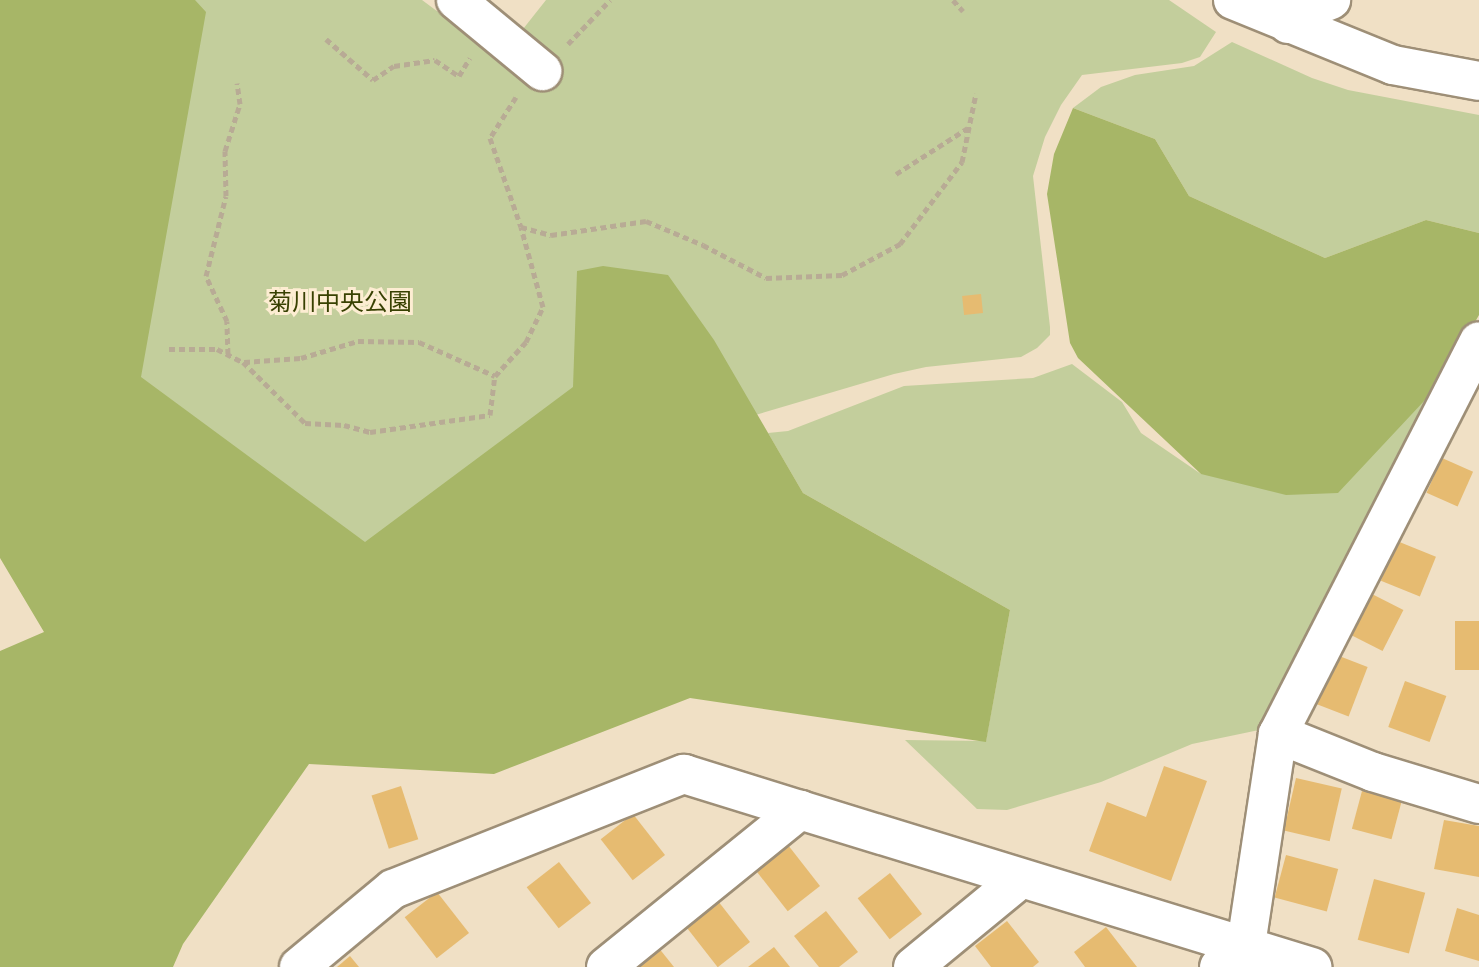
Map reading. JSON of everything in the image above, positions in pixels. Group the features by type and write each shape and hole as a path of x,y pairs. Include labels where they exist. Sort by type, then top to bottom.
{"street":[{"path":"456,0 501,12 542,71"},
{"path":"1233,0 1393,65 1479,81"},
{"path":"1288,24 1296,14 1331,0"},
{"path":"1233,956 1278,734 1479,341"},
{"path":"1278,734 1373,772 1479,804"},
{"path":"299,967 393,889 684,774 1019,880 1233,956 1312,967"},
{"path":"606,967 800,810"},
{"path":"913,967 1019,880"}],"path":[{"path":"953,0 963,11"},
{"path":"326,39 373,80 394,66 435,60 459,76 501,12"},
{"path":"228,354 227,321 206,276 226,196 225,151 240,104 237,83"},
{"path":"521,227 551,235 646,221 703,245 766,278 842,275 900,244 962,162 976,93"},
{"path":"169,349 217,349 243,362 305,423 344,425 370,432 490,415 495,376 526,342 543,307 521,227 490,138 511,101"},
{"path":"896,174 969,127"},
{"path":"243,362 301,358 358,341 419,342 495,376"}],"green space":[{"path":"0,0 195,0 206,12 141,377 365,542 573,387 577,271 603,266 668,275 714,340 803,493 1010,610 986,742 690,698 494,774 309,764 183,944 173,967 0,967 0,651 44,632 0,558"},
{"name":"菊川中央公園","path":"98,0 422,0 500,58 546,0 1169,0 1216,32 1200,57 1182,63 1082,75 1061,105 1045,137 1033,176 1050,327 1050,335 1037,348 1021,357 926,367 894,374 688,435 379,725 28,428"},
{"path":"1232,42 1312,78 1348,90 1479,115 1479,233 1426,220 1325,258 1189,196 1155,139 1073,108 1101,87 1135,75 1194,66"},
{"path":"1073,108 1155,139 1189,196 1325,258 1426,220 1479,233 1479,315 1440,384 1338,493 1286,495 1201,474 1078,358 1070,343 1047,194 1054,154"},
{"path":"1072,364 1122,402 1141,433 1201,474 1440,384 1259,730 1192,744 1101,782 1007,810 977,809 905,740 986,741 1010,610 803,493 768,433 788,431 904,386 1033,378"}],"building":[{"path":"981,294 983,313 964,315 962,296"},
{"path":"1442,458 1473,472 1458,507 1427,493"},
{"path":"1397,541 1436,557 1420,597 1381,581"},
{"path":"1366,591 1403,610 1383,651 1345,632"},
{"path":"1455,621 1479,621 1479,670 1455,670"},
{"path":"1334,654 1368,667 1349,716 1315,703"},
{"path":"1405,681 1446,696 1430,742 1388,727"},
{"path":"1164,766 1207,781 1171,881 1089,851 1107,802 1146,817"},
{"path":"1296,778 1342,789 1330,841 1284,831"},
{"path":"401,786 418,839 389,849 372,796"},
{"path":"1362,791 1402,802 1392,839 1352,829"},
{"path":"633,814 665,855 633,880 601,839"},
{"path":"1444,820 1479,826 1479,877 1434,869"},
{"path":"788,845 820,886 788,911 756,870"},
{"path":"1286,855 1338,869 1327,911 1275,898"},
{"path":"559,862 591,903 559,928 527,887"},
{"path":"890,873 922,914 890,939 858,898"},
{"path":"1374,879 1425,893 1409,954 1358,940"},
{"path":"437,892 469,933 437,958 405,917"},
{"path":"718,901 750,942 718,967 686,926"},
{"path":"1457,908 1479,915 1479,961 1445,951"},
{"path":"826,911 858,952 839,967 819,967 794,936"},
{"path":"1007,921 1039,962 1033,967 991,967 975,946"},
{"path":"1106,927 1137,967 1085,967 1074,952"},
{"path":"658,947 674,967 632,967"},
{"path":"774,947 790,967 748,967"},
{"path":"350,956 359,967 337,967"}]}
